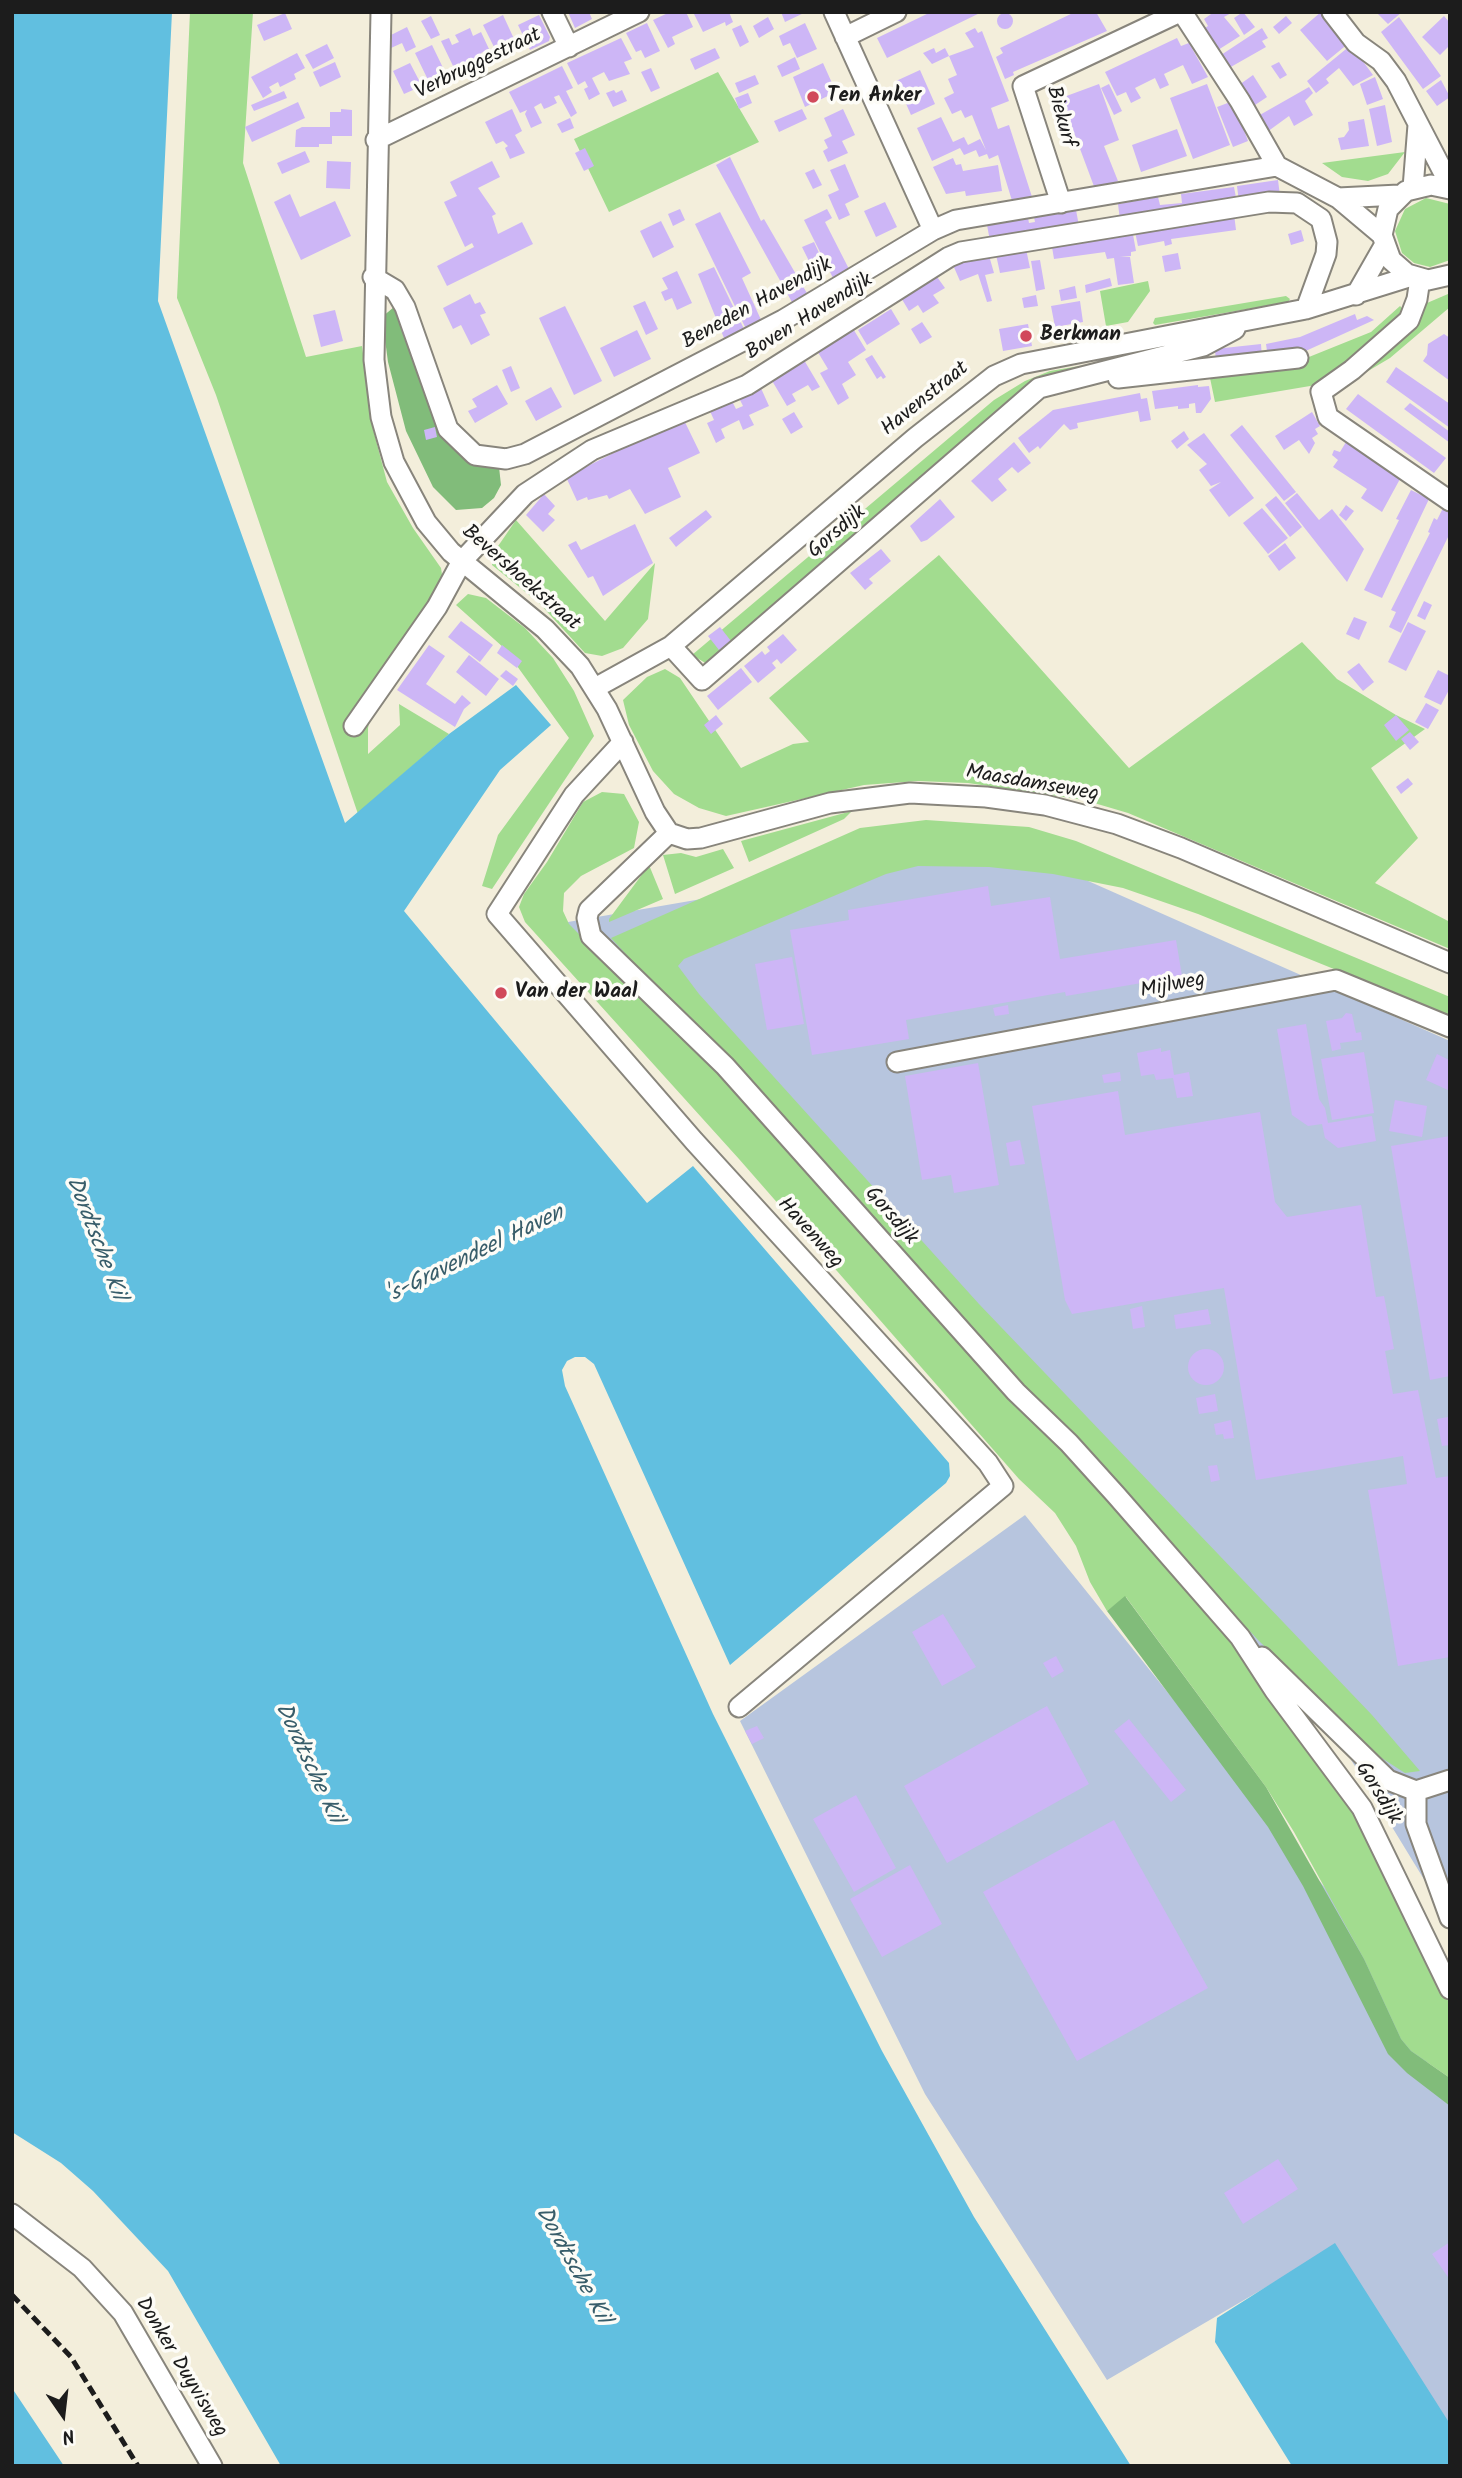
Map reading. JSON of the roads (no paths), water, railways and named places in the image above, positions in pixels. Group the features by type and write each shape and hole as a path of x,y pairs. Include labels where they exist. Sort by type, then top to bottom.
{"street":[{"name":"Bevershoekstraat","path":"381,12 373,277 374,360 377,396 394,462 426,522 462,561 560,642 595,688 655,812 669,833"},
{"path":"552,12 569,47"},
{"name":"Verbruggestraat","path":"376,140 639,12"},
{"path":"834,12 933,230"},
{"path":"845,37 896,12"},
{"path":"1181,12 1240,101 1277,166 1338,198 1383,240 1395,265 1416,278 1409,320 1352,370 1321,392 1328,417 1450,500"},
{"name":"Biekurf","path":"1061,202 1023,86 1181,12"},
{"path":"1332,12 1356,43 1381,61"},
{"path":"1348,12 1396,81 1418,125 1434,183"},
{"path":"1418,125 1434,183"},
{"name":"Beneden Havendijk","path":"373,277 395,290 405,307 448,429 475,455 506,459 525,454 783,320 933,230 956,220 1277,166"},
{"path":"1338,198 1434,183"},
{"path":"1356,295 1383,240 1384,217 1434,183"},
{"name":"Boven Havendijk","path":"354,726 437,607 462,561 526,494 592,450 747,385 961,252 1269,202 1297,203 1321,219 1327,242 1326,254 1306,309"},
{"name":"Havenstraat","path":"595,688 671,646 925,430 994,376 1021,364 1306,309 1416,278 1436,279 1450,275"},
{"name":"Gorsdijk","path":"671,646 702,680 1039,388 1203,345 1254,319"},
{"path":"1039,388 1298,358"},
{"name":"Havenweg","path":"623,742 574,795 496,914 712,1161 988,1463 1003,1486 739,1707"},
{"name":"Maasdamseweg","path":"669,833 687,839 701,838 830,803 910,793 986,797 1045,805 1116,824 1181,848 1450,963"},
{"name":"Gorsdijk","path":"669,833 596,901 587,918 591,936 725,1066 1016,1392 1109,1486 1240,1637 1388,1780 1416,1791 1416,1825 1450,1918"},
{"name":"Mijlweg","path":"897,1062 1336,980 1450,1027"},
{"name":"Gorsdijk","path":"1240,1637 1275,1691 1362,1808 1450,1989"},
{"path":"1416,1791 1450,1780"},
{"name":"Donker Duyvisweg","path":"12,2214 82,2268 123,2313 212,2466"}],"water":[{"path":"12,12 172,12 158,301 345,823 449,734 516,685 551,725 500,770 404,911 647,1203 693,1166 949,1463 950,1476 946,1483 730,1665 594,1364 585,1357 575,1357 567,1361 562,1370 565,1386 713,1714 882,2051 974,2217 1131,2466 281,2466 168,2271 93,2191 61,2163 12,2132"},
{"path":"1335,2243 1450,2424 1450,2466 1292,2466 1215,2342 1217,2318"},
{"path":"12,2388 64,2466 12,2466"}],"railway":[{"path":"12,2295 71,2357 138,2466"}],"place":[{"name":"Ten Anker","path":"813,97"},
{"name":"Berkman","path":"1026,336"},
{"name":"Van der Waal","path":"501,993"}],"water label":[{"name":"Dordtsche Kil","path":"94,1239"},
{"name":"'s-Gravendeel Haven","path":"476,1256"},
{"name":"Dordtsche Kil","path":"307,1764"},
{"name":"Dordtsche Kil","path":"571,2266"}]}
